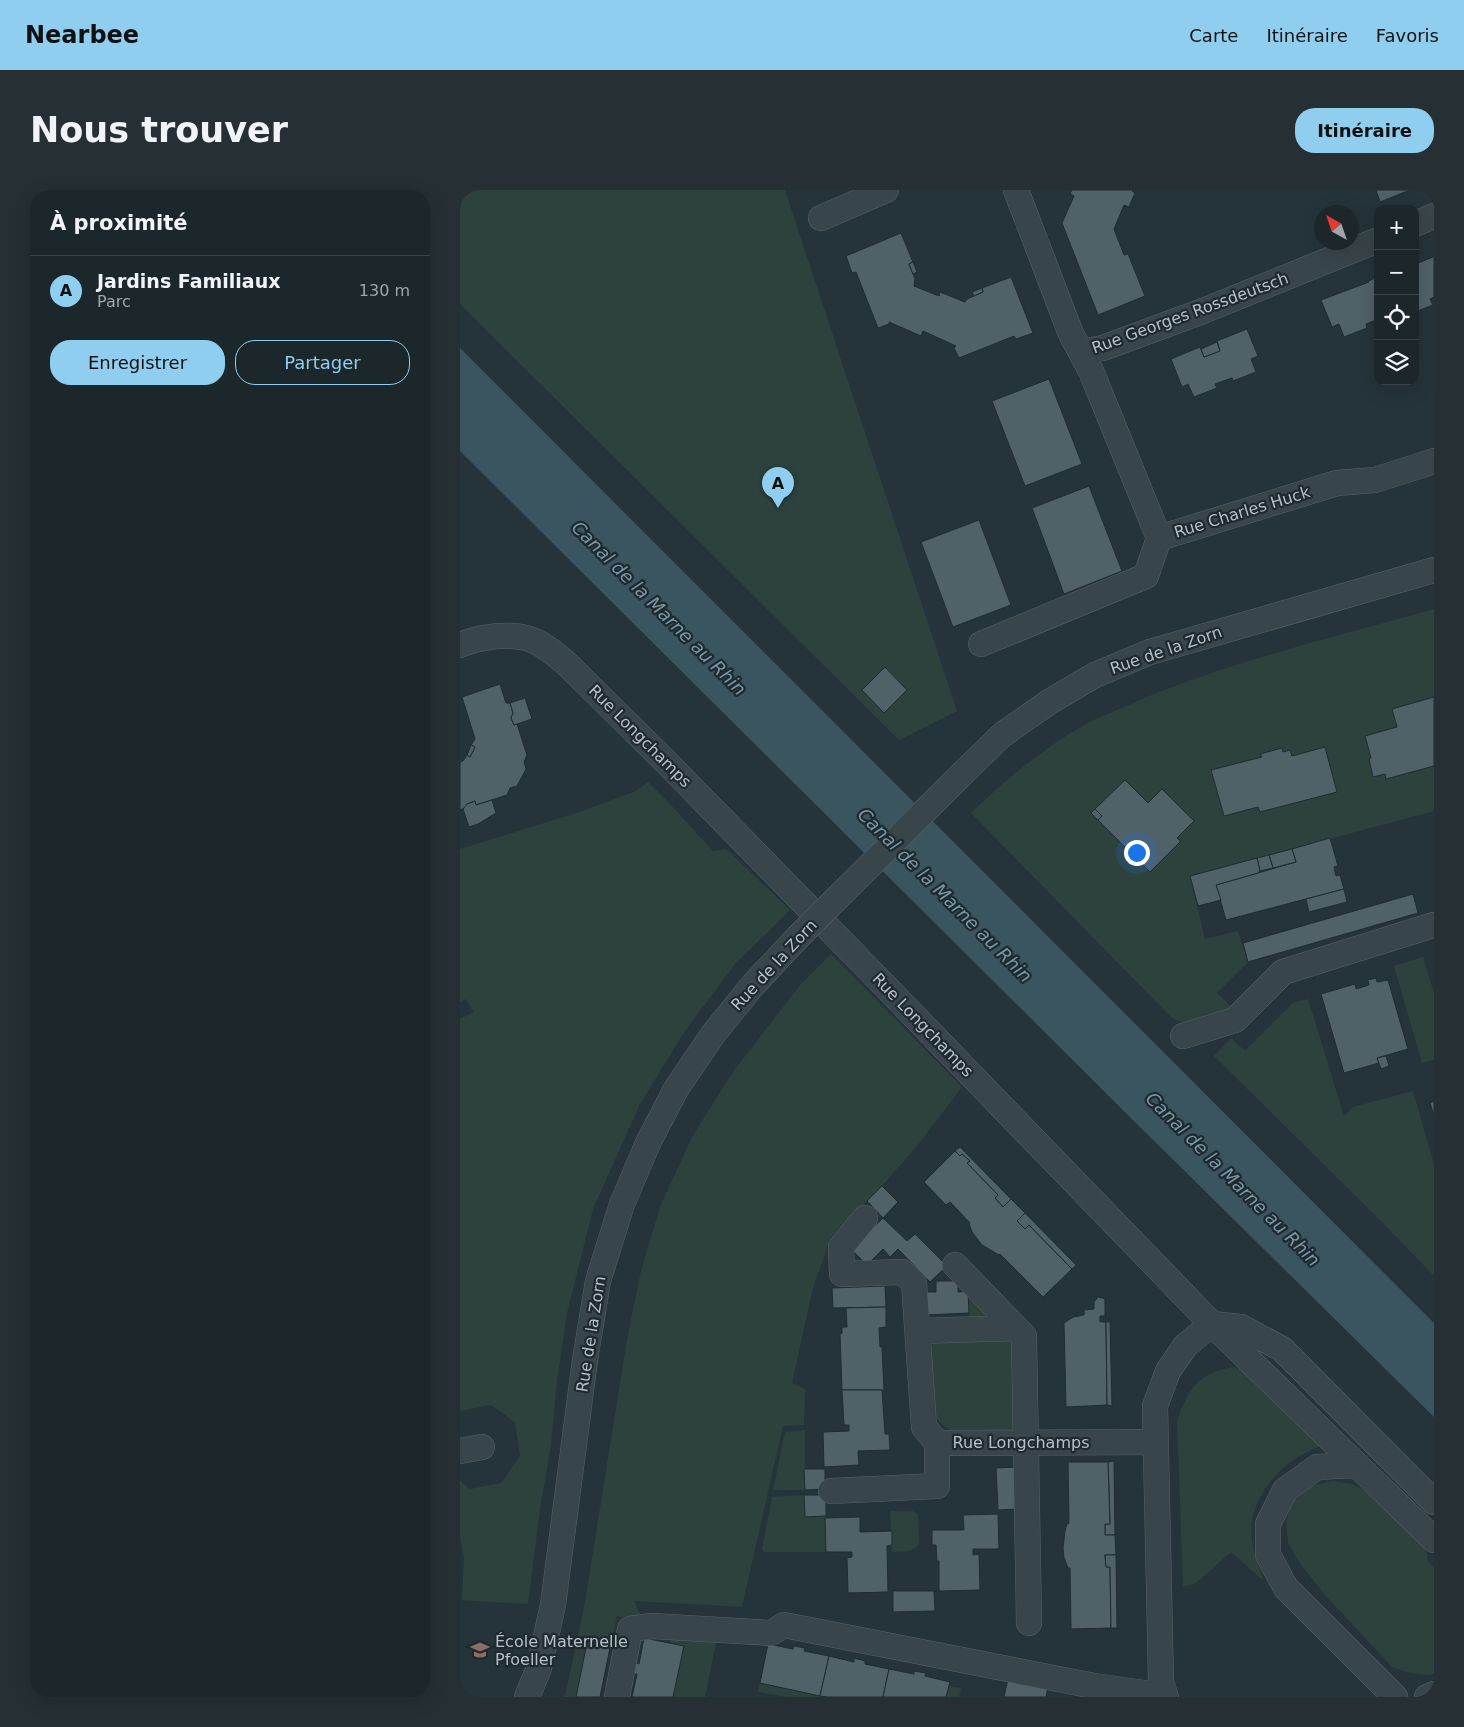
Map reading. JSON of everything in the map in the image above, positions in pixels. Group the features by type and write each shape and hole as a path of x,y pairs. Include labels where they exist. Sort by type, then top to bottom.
{"street":[{"path":"821,218 886,190"},
{"name":"Rue Georges Rossdeutsch","path":"1016,190 1071,334 1081,352 1103,348 1203,311 1374,242"},
{"path":"1419,222 1434,216"},
{"name":"Rue Charles Huck","path":"1081,352 1091,371 1159,538 1337,483 1375,480 1434,461"},
{"path":"981,644 1146,576 1159,538"},
{"name":"Rue de la Zorn","path":"527,1697 539,1668 553,1606 584,1370 598,1281 622,1204 648,1143 676,1089 714,1033 752,985 1002,735 1049,702 1095,675 1150,652 1434,570"},
{"name":"Rue Longchamps","path":"460,645 492,637 508,636 529,639 551,651 589,685 887,988 1212,1324 1434,1540"},
{"path":"1184,1036 1235,1020 1283,972 1433,927"},
{"name":"Rue Longchamps","path":"865,1218 841,1247 842,1274 902,1272 914,1283 924,1427 938,1443 1154,1442"},
{"path":"954,1264 1024,1336 1029,1623"},
{"path":"617,1697 630,1628 652,1626 771,1633 784,1625 1094,1686 1115,1693 1164,1692 1154,1442 1155,1406 1168,1371 1186,1345 1212,1324 1240,1327 1282,1349 1434,1502"},
{"path":"918,1335 1016,1328"},
{"path":"832,1491 937,1486 938,1443"},
{"path":"1357,1465 1317,1467 1285,1490 1268,1524 1268,1555 1286,1588 1395,1697"},
{"path":"1427,1697 1434,1694"}],"green space":[{"path":"460,190 785,190 957,711 899,740 460,304"},
{"path":"1434,609 1434,811 1190,876 1205,939 1238,931 1248,962 1217,993 1232,1008 1209,1019 1202,1022 1188,1023 1172,1018 971,813 1041,753 1072,732 1101,717 1176,686 1249,661"},
{"path":"648,782 713,851 726,849 790,910 735,964 685,1031 640,1104 593,1209 567,1313 557,1381 551,1445 540,1509 528,1604 462,1600 464,1558 460,1537 460,1481 470,1489 501,1483 520,1456 515,1422 491,1405 460,1411 460,1019 474,1012 466,999 460,1002 460,849 580,812 636,791"},
{"path":"831,954 962,1087 917,1146 882,1186 831,1237 813,1288 792,1383 805,1389 804,1425 783,1426 742,1607 634,1601 643,1620 617,1616 611,1643 588,1638 576,1697 563,1697 566,1692 585,1602 627,1339 641,1271 660,1207 692,1137 732,1073 801,984"},
{"path":"1423,957 1434,993 1434,1060 1422,1063 1394,966"},
{"path":"1308,999 1344,1116 1353,1107 1413,1091 1434,1165 1434,1276 1214,1056 1231,1038 1245,1051 1293,1003"},
{"path":"968,1291 1000,1320 970,1323"},
{"path":"1012,1336 1020,1421 1013,1432 957,1432 943,1426 934,1413 933,1405 931,1348 933,1343"},
{"path":"1233,1367 1246,1371 1322,1446 1298,1457 1277,1474 1268,1485 1255,1508 1251,1529 1254,1552 1264,1581 1231,1552 1196,1583 1183,1587 1177,1421 1185,1400 1196,1384 1211,1373"},
{"path":"805,1430 805,1490 773,1490 785,1432"},
{"path":"1333,1481 1352,1484 1373,1495 1426,1550 1428,1561 1434,1568 1434,1673 1429,1675 1410,1673 1392,1667 1326,1596 1301,1565 1288,1543 1286,1521 1293,1500 1310,1486"},
{"path":"804,1495 805,1517 826,1516 826,1552 764,1552 762,1549 772,1497"},
{"path":"890,1511 913,1511 918,1515 919,1543 917,1546 908,1551 892,1552"},
{"path":"671,1638 717,1638 705,1697 673,1697 683,1646 670,1643"},
{"path":"760,1683 827,1697 787,1697 758,1692"},
{"path":"949,1686 961,1688 959,1697 946,1697"}],"water":[{"name":"Canal de la Marne au Rhin","path":"460,348 1434,1323 1434,1417 460,451"}],"building":[{"path":"1072,190 1133,190 1135,193 1129,207 1124,205 1114,229 1124,255 1128,254 1145,296 1098,315 1062,223 1074,196 1070,194"},
{"path":"1376,190 1410,190 1380,202"},
{"path":"901,233 913,262 909,264 915,279 914,286 939,296 940,292 965,302 967,299 983,292 982,288 1011,277 1033,333 1016,339 1014,336 959,358 954,348 956,346 923,331 921,336 889,322 889,324 878,328 856,272 852,273 846,256"},
{"path":"1434,254 1434,297 1430,299 1433,305 1419,310 1419,263 1433,257"},
{"path":"913,262 917,272 913,274 909,264"},
{"path":"1374,279 1374,321 1366,324 1367,328 1344,337 1339,324 1332,327 1321,300"},
{"path":"982,288 983,292 974,296 972,292"},
{"path":"1247,329 1258,356 1251,359 1256,372 1233,381 1232,378 1215,384 1217,388 1194,397 1188,384 1182,387 1171,359 1200,347 1204,357 1220,351 1217,341"},
{"path":"1217,342 1220,351 1204,357 1201,349"},
{"path":"1049,379 1082,464 1025,486 992,401"},
{"path":"1089,486 1122,571 1064,594 1032,508"},
{"path":"979,520 1011,605 953,627 921,542"},
{"path":"885,667 907,690 884,713 862,690"},
{"path":"500,684 506,703 510,703 513,713 511,718 514,725 517,724 527,755 524,762 526,769 517,786 510,788 507,795 476,805 475,801 467,804 465,808 460,810 460,762 467,755 470,757 475,747 471,745 475,739 462,697"},
{"path":"1434,697 1434,766 1386,779 1385,774 1373,777 1369,759 1371,758 1365,736 1397,727 1392,709"},
{"path":"525,698 532,719 514,725 511,718 513,713 510,703"},
{"path":"471,745 475,747 470,757 467,755"},
{"path":"1325,747 1337,792 1260,812 1258,807 1224,816 1211,770 1262,757 1260,754 1282,748 1283,752 1290,750 1292,756"},
{"path":"1125,780 1148,803 1162,789 1194,821 1177,838 1181,841 1150,872 1098,820 1102,816 1095,809"},
{"path":"492,800 496,813 469,827 463,809 467,804 475,801 476,805"},
{"path":"1095,809 1102,816 1098,820 1091,813"},
{"path":"1330,838 1338,866 1334,867 1336,876 1340,875 1344,889 1226,920 1216,885 1296,862 1292,849"},
{"path":"1292,849 1296,862 1273,868 1269,855"},
{"path":"1269,855 1273,868 1260,871 1257,858"},
{"path":"1257,858 1260,871 1258,873 1216,885 1221,900 1198,906 1190,876"},
{"path":"1344,889 1347,902 1309,912 1306,899"},
{"path":"1413,894 1418,913 1248,962 1243,943"},
{"path":"1376,978 1377,982 1388,980 1408,1049 1377,1058 1379,1063 1344,1073 1321,994 1355,984 1356,989 1369,985 1368,980"},
{"path":"1386,1056 1389,1066 1381,1069 1377,1058"},
{"path":"1434,1101 1434,1116 1430,1103"},
{"path":"960,1147 1011,1199 1003,1207 995,1198 998,1195 967,1163 970,1161 955,1151"},
{"path":"955,1151 970,1161 967,1163 998,1195 995,1198 1003,1207 1011,1199 1025,1213 1017,1221 1025,1229 1029,1225 1072,1269 1043,1297 1000,1254 982,1245 972,1232 970,1223 950,1202 946,1205 924,1182"},
{"path":"882,1186 898,1202 883,1218 867,1201"},
{"path":"1025,1213 1076,1265 1072,1269 1029,1225 1025,1229 1017,1221"},
{"path":"883,1218 907,1241 915,1234 947,1266 930,1282 898,1249 890,1257 883,1249 867,1265 851,1249"},
{"path":"936,1281 958,1281 958,1292 968,1291 969,1313 925,1315 924,1292 936,1292"},
{"path":"885,1286 886,1307 833,1308 832,1288"},
{"path":"1098,1297 1105,1300 1105,1316 1100,1316 1100,1322 1106,1322 1107,1405 1066,1407 1064,1323 1073,1317 1084,1315 1084,1310 1094,1309 1094,1302"},
{"path":"886,1307 886,1327 879,1328 884,1390 842,1390 840,1334 842,1333 842,1327 847,1327 846,1308"},
{"path":"1106,1322 1110,1322 1112,1406 1107,1405"},
{"path":"842,1390 882,1390 885,1434 889,1434 890,1450 858,1451 859,1465 824,1467 823,1432 849,1431 849,1425 844,1425"},
{"path":"1114,1461 1115,1535 1105,1535 1105,1524 1110,1524 1108,1462"},
{"path":"1068,1462 1108,1462 1110,1524 1105,1524 1105,1535 1115,1535 1116,1555 1105,1555 1106,1567 1110,1567 1111,1628 1071,1629 1070,1568 1068,1568 1064,1558 1063,1548 1065,1531 1069,1523"},
{"path":"1017,1467 1018,1509 998,1510 996,1468"},
{"path":"804,1469 825,1469 825,1489 805,1490"},
{"path":"804,1495 826,1495 826,1516 805,1517"},
{"path":"998,1514 999,1549 973,1549 973,1555 979,1554 980,1590 939,1591 939,1561 937,1561 936,1545 932,1545 932,1530 964,1530 963,1515"},
{"path":"860,1517 860,1532 892,1531 892,1545 887,1546 888,1592 848,1593 847,1558 852,1557 852,1552 826,1552 825,1518"},
{"path":"1105,1555 1116,1555 1117,1628 1111,1628 1110,1567 1106,1567"},
{"path":"893,1591 934,1591 935,1611 893,1612"},
{"path":"588,1638 611,1643 600,1697 576,1697"},
{"path":"644,1638 684,1646 673,1697 632,1697 637,1674 634,1674 636,1663 639,1664"},
{"path":"768,1644 793,1649 794,1646 805,1648 804,1651 829,1656 820,1696 760,1683"},
{"path":"829,1656 854,1662 854,1658 865,1661 865,1664 889,1669 883,1697 820,1696"},
{"path":"889,1669 914,1674 914,1671 926,1673 925,1676 950,1682 946,1697 883,1697"},
{"path":"1009,1674 1049,1682 1046,1697 1004,1697"}],"place":[{"name":"Jardins Familiaux","path":"778,508"},
{"name":"École Maternelle Pfoeller","path":"480,1650"}]}
